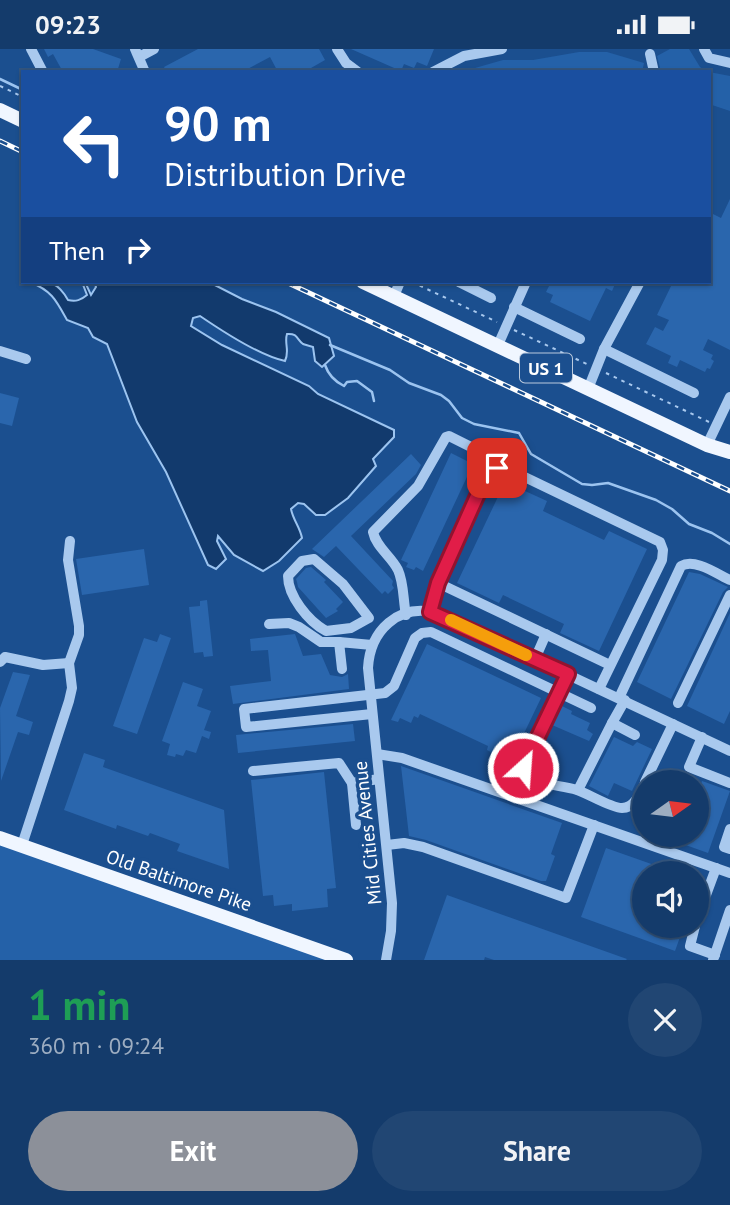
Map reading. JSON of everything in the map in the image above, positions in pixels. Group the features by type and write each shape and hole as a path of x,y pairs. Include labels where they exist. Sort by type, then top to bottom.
{"main road":[{"path":"0,110 21,120"},
{"name":"US 1","path":"367,284 707,445 730,451"},
{"name":"Old Baltimore Pike","path":"0,838 346,960"}],"street":[{"path":"31,49 43,70"},
{"path":"144,70 137,53 154,49"},
{"path":"337,49 342,67"},
{"path":"437,70 464,56 502,49"},
{"path":"704,49 709,58 730,63"},
{"path":"650,54 654,70"},
{"path":"394,296 399,284"},
{"path":"463,284 491,297"},
{"path":"498,345 525,284"},
{"path":"588,389 604,349 639,284"},
{"path":"514,307 580,339"},
{"path":"604,349 694,393"},
{"path":"0,351 26,359"},
{"path":"707,445 729,403"},
{"path":"406,615 402,581 397,568 379,546 373,532 418,486 446,437 479,451"},
{"path":"430,612 438,583 486,476 497,468 510,470 660,542 662,560 599,688"},
{"path":"22,845 72,688 69,663 79,635 79,626 68,560 70,541"},
{"path":"369,618 351,628 326,631 318,627 290,590 288,576 302,561 314,559 343,584 369,618 386,625"},
{"path":"578,790 612,723 681,566 686,563 696,564 730,580"},
{"path":"438,583 610,665"},
{"path":"678,703 730,595"},
{"path":"270,624 289,623 321,642 372,645 392,620 430,612 728,750 730,736"},
{"path":"372,714 246,727 244,709 371,698 394,686 412,642 418,636 431,632 591,708"},
{"path":"535,659 546,635"},
{"path":"339,642 342,669"},
{"name":"Mid Cities Avenue","path":"372,645 368,668 392,918 386,960"},
{"path":"0,662 5,657 43,665 69,663"},
{"path":"568,674 523,768 529,777 558,787 578,790 621,808 632,803"},
{"path":"612,723 635,735"},
{"path":"652,770 673,724"},
{"path":"702,737 689,767 730,783"},
{"path":"377,754 401,758 730,873"},
{"path":"253,771 339,763 352,783 356,825"},
{"path":"352,783 379,779"},
{"path":"387,845 404,843 423,847 566,898 594,825"},
{"path":"730,829 724,848 730,849"},
{"path":"709,888 716,868"},
{"path":"692,938 690,946 714,957 728,925 730,910"}],"path":[{"path":"0,86 21,96"},
{"path":"416,284 717,425"}],"shaded area":[{"path":"670,49 689,49 704,70 660,70 657,56"},
{"path":"579,52 607,52 644,63 642,70 468,70 503,60 533,60"},
{"path":"711,72 730,76 730,111 711,105"},
{"path":"34,284 52,284 60,289 68,300 74,301 87,295 83,284 86,284 91,295 96,287 95,284 213,284 329,338 334,356 322,367 315,361 313,347 287,334 285,361 253,349 200,316 193,318 191,326 222,345 394,430 394,437 373,459 376,466 348,498 325,515 316,515 304,504 298,503 291,509 302,538 279,561 263,571 234,555 218,536 217,541 226,559 216,569 208,565 166,472 137,422 107,344 93,337 88,328 67,320 53,297"},
{"path":"0,838 343,960 0,960"}],"building":[{"path":"44,49 93,49 121,59 118,70 62,70 53,54 48,57"},
{"path":"198,49 319,49 325,60 308,70 277,70 270,57 246,70 166,70 164,67"},
{"path":"351,49 434,49 427,66 417,62 414,68 404,64 399,70"},
{"path":"730,199 730,350 708,339 703,350 713,355 711,359 714,361 710,369 707,368 705,372 680,360 677,367 668,363 671,356 646,344 655,327 663,331 669,320 657,315 672,284 711,284 711,213 721,218"},
{"path":"550,284 615,284 612,291 606,288 590,321 550,302 553,295 546,292"},
{"path":"0,393 19,398 12,426 0,423"},
{"path":"451,453 473,464 423,571 416,567 414,570 406,567 408,563 401,560"},
{"path":"411,454 421,465 416,474 351,536 393,581 394,588 388,594 385,591 382,594 336,546 324,557 312,549"},
{"path":"505,482 547,501 543,511 604,540 609,531 647,549 599,651 560,633 564,624 503,595 499,603 457,583"},
{"path":"144,549 149,585 82,595 76,559"},
{"path":"311,567 326,580 324,582 343,602 336,609 338,611 326,618 298,587 296,579 306,568"},
{"path":"689,572 728,587 723,592 671,699 637,682"},
{"path":"207,600 213,656 204,657 203,652 194,653 189,607 200,606 200,601"},
{"path":"730,613 730,711 724,724 687,706"},
{"path":"160,634 171,638 137,734 113,726 144,638 157,642"},
{"path":"295,634 303,656 321,654 330,675 342,677 348,674 349,689 233,704 230,686 271,681 268,650 251,651 250,639"},
{"path":"427,644 541,698 503,777 497,774 504,759 487,750 488,746 420,714 418,718 414,716 411,723 400,718 398,722 391,720"},
{"path":"13,672 30,675 16,716 33,722 29,735 18,732 1,781 0,708"},
{"path":"183,682 203,689 197,706 211,711 204,730 211,732 209,739 202,736 196,753 186,750 183,756 176,754 175,757 167,755 170,744 162,741"},
{"path":"562,706 572,711 571,714 590,723 587,730 593,734 589,741 552,725"},
{"path":"353,724 355,741 238,753 236,735"},
{"path":"614,737 633,746 637,742 652,749 642,770 632,770 632,791 614,783 608,796 589,786"},
{"path":"84,753 105,760 103,767 224,810 229,869 177,851 180,844 150,833 148,836 117,825 116,829 64,810"},
{"path":"401,766 562,823 551,854 555,856 546,881 409,836"},
{"path":"324,772 336,888 327,889 328,907 292,911 292,904 274,906 273,895 263,896 251,780"},
{"path":"709,784 730,791 708,853 691,847 709,847"},
{"path":"606,848 643,861 632,861 632,935 581,917"},
{"path":"447,895 627,959 494,960 485,957 484,960 424,960"},
{"path":"639,938 680,938 675,951"}],"waterway":[{"path":"0,79 21,89"},
{"path":"330,345 390,370 409,383 441,395 462,418 474,424 519,433 531,454 582,484 608,483 656,500 672,509 689,524 730,544"},
{"path":"325,365 337,382 344,386 347,382 357,381 372,392 374,401"}],"railway":[{"path":"0,141 21,151"},
{"path":"290,284 730,491"}],"slow traffic":[{"path":"451,620 526,655"}],"route":[{"path":"497,468 486,476 438,583 430,612 473,629 568,674 523,768"}]}
